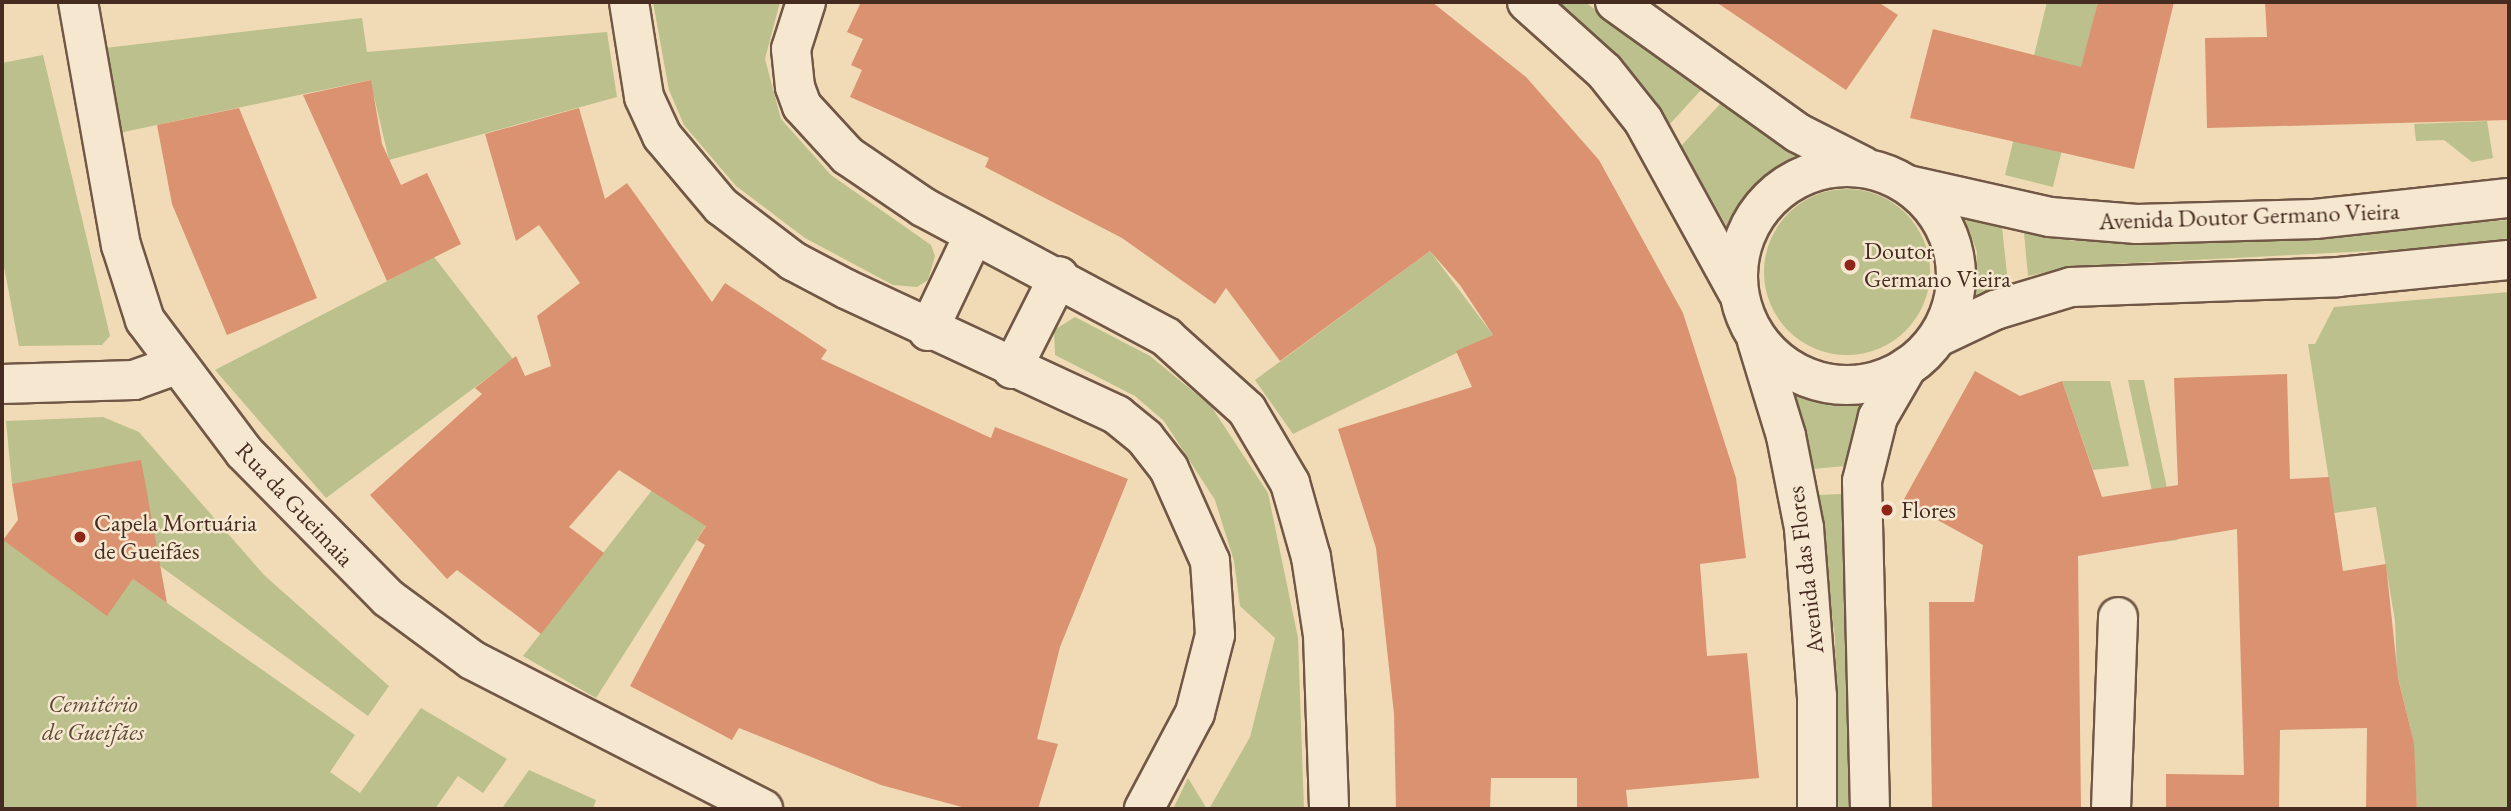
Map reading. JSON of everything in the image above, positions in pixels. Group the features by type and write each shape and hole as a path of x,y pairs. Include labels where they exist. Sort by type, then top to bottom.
{"street":[{"name":"Rua da Gueimaia","path":"78,2 126,268 150,333 282,495 422,625 554,707 763,809"},
{"path":"629,2 645,97 662,136 698,183 793,261 928,331 1117,415 1145,438 1186,500 1209,561 1217,605 1210,665 1195,713 1144,809"},
{"path":"806,2 791,49 802,106 874,176 974,234 1059,276 1166,337 1227,386 1290,483 1323,635 1329,809"},
{"path":"1527,2 1604,71 1643,120 1739,296 1755,336 1778,361 1819,381 1876,381 1907,367"},
{"path":"1615,2 1798,133 1908,185 1935,209 1952,250 1953,306 1938,337"},
{"path":"1739,296 1741,250 1769,198 1798,177 1833,167 1868,168"},
{"name":"Avenida Doutor Germano Vieira","path":"1908,185 2050,217 2137,224 2315,219 2509,198"},
{"path":"928,331 974,234"},
{"path":"1870,809 1862,481 1878,418 1907,367 1938,337 1995,310 2071,287 2338,277 2509,260"},
{"path":"1012,369 1059,276"},
{"name":"Avenida das Flores","path":"1755,336 1786,436 1804,528 1817,696 1817,809"},
{"path":"2,384 134,380 176,365"},
{"path":"2110,809 2118,617"}],"green space":[{"path":"653,2 780,2 765,59 781,119 831,175 931,245 935,256 928,280 917,287 893,285 805,238 736,186 684,125 669,90"},
{"path":"1559,2 1585,2 1702,89 1669,125 1626,65"},
{"path":"2047,2 2098,2 2053,187 2005,175"},
{"path":"362,18 367,52 607,32 617,97 389,160 370,80 119,133 105,48"},
{"path":"43,55 110,336 102,345 19,346 2,256 2,63"},
{"path":"1721,103 1797,154 1749,190 1728,228 1681,146"},
{"path":"2487,121 2493,158 2472,162 2444,140 2416,141 2414,124"},
{"path":"1847,189 1879,196 1893,203 1905,214 1916,226 1923,240 1930,272 1923,304 1916,318 1905,330 1893,341 1879,348 1847,355 1815,348 1801,341 1789,330 1778,318 1771,304 1764,272 1771,240 1778,226 1789,214 1801,203 1815,196"},
{"path":"1964,216 2002,227 2008,283 1974,297 1977,252"},
{"path":"2509,220 2509,238 2431,248 2074,266 2028,276 2024,233 2075,241 2205,243"},
{"path":"1430,251 1493,335 1293,434 1255,380"},
{"path":"434,257 513,359 326,498 215,370"},
{"path":"2509,292 2509,808 2417,809 2413,740 2397,673 2395,621 2376,507 2334,513 2308,344 2315,344 2334,307"},
{"path":"1075,317 1150,356 1211,406 1268,493 1298,638 1304,809 1209,809 1250,737 1275,638 1240,606 1234,561 1215,500 1164,421 1135,396 1055,355 1054,330"},
{"path":"2128,380 2144,380 2178,540 2163,542"},
{"path":"2062,381 2110,381 2129,466 2093,470"},
{"path":"1793,389 1821,401 1864,402 1845,466 1813,469"},
{"path":"103,417 139,432 264,575 389,686 368,716 160,566 12,484 6,421"},
{"path":"663,476 717,508 596,698 523,656"},
{"path":"1841,494 1849,653 1850,809 1837,809 1835,638 1817,495"},
{"name":"Cemitério de Gueifães","path":"2,539 107,615 133,579 355,735 330,772 360,793 421,708 507,759 483,793 458,776 435,809 2,809"},
{"path":"529,770 596,800 593,809 503,807"},
{"path":"1188,778 1207,809 1173,809"}],"building":[{"path":"861,2 1432,2 1526,77 1599,160 1683,313 1736,478 1746,558 1700,564 1707,656 1747,653 1759,778 1626,790 1628,809 1577,809 1577,778 1491,778 1490,809 1396,809 1394,714 1376,548 1338,429 1472,387 1456,351 1493,335 1460,285 1430,251 1280,361 1226,288 1215,304 1122,238 985,167 989,158 850,97 862,70 851,65 863,39 847,32"},
{"path":"1716,2 1878,2 1898,15 1846,90"},
{"path":"2098,2 2174,2 2134,169 1910,118 1933,29 2081,67"},
{"path":"2265,2 2509,2 2509,120 2207,128 2205,38 2267,37"},
{"path":"371,80 382,144 401,185 427,173 461,244 387,281 303,95"},
{"path":"239,108 317,298 227,335 172,204 157,125"},
{"path":"579,108 605,199 627,183 712,302 725,283 827,350 821,359 991,438 995,427 1128,479 1060,647 1037,739 1058,744 1038,809 969,809 881,785 739,728 732,740 630,686 705,545 697,540 706,526 619,470 569,527 604,553 541,634 457,570 447,579 370,495 482,394 475,388 516,356 525,376 551,366 537,316 580,283 539,225 516,241 485,134"},
{"path":"1975,371 2020,396 2062,381 2102,497 2178,485 2174,378 2287,374 2290,479 2329,477 2343,571 2386,564 2398,678 2414,743 2417,809 2366,809 2367,728 2280,730 2279,809 2166,809 2166,774 2244,775 2237,529 2078,556 2081,809 1932,809 1929,602 1974,602 1983,545 1903,501"},
{"name":"Capela Mortuária de Gueifães","path":"141,460 167,603 133,579 107,616 3,540 18,520 12,484"}],"place":[{"name":"Doutor Germano Vieira","path":"1850,265"},
{"name":"Flores","path":"1887,510"},
{"name":"Capela Mortuária de Gueifães","path":"80,537"}]}
